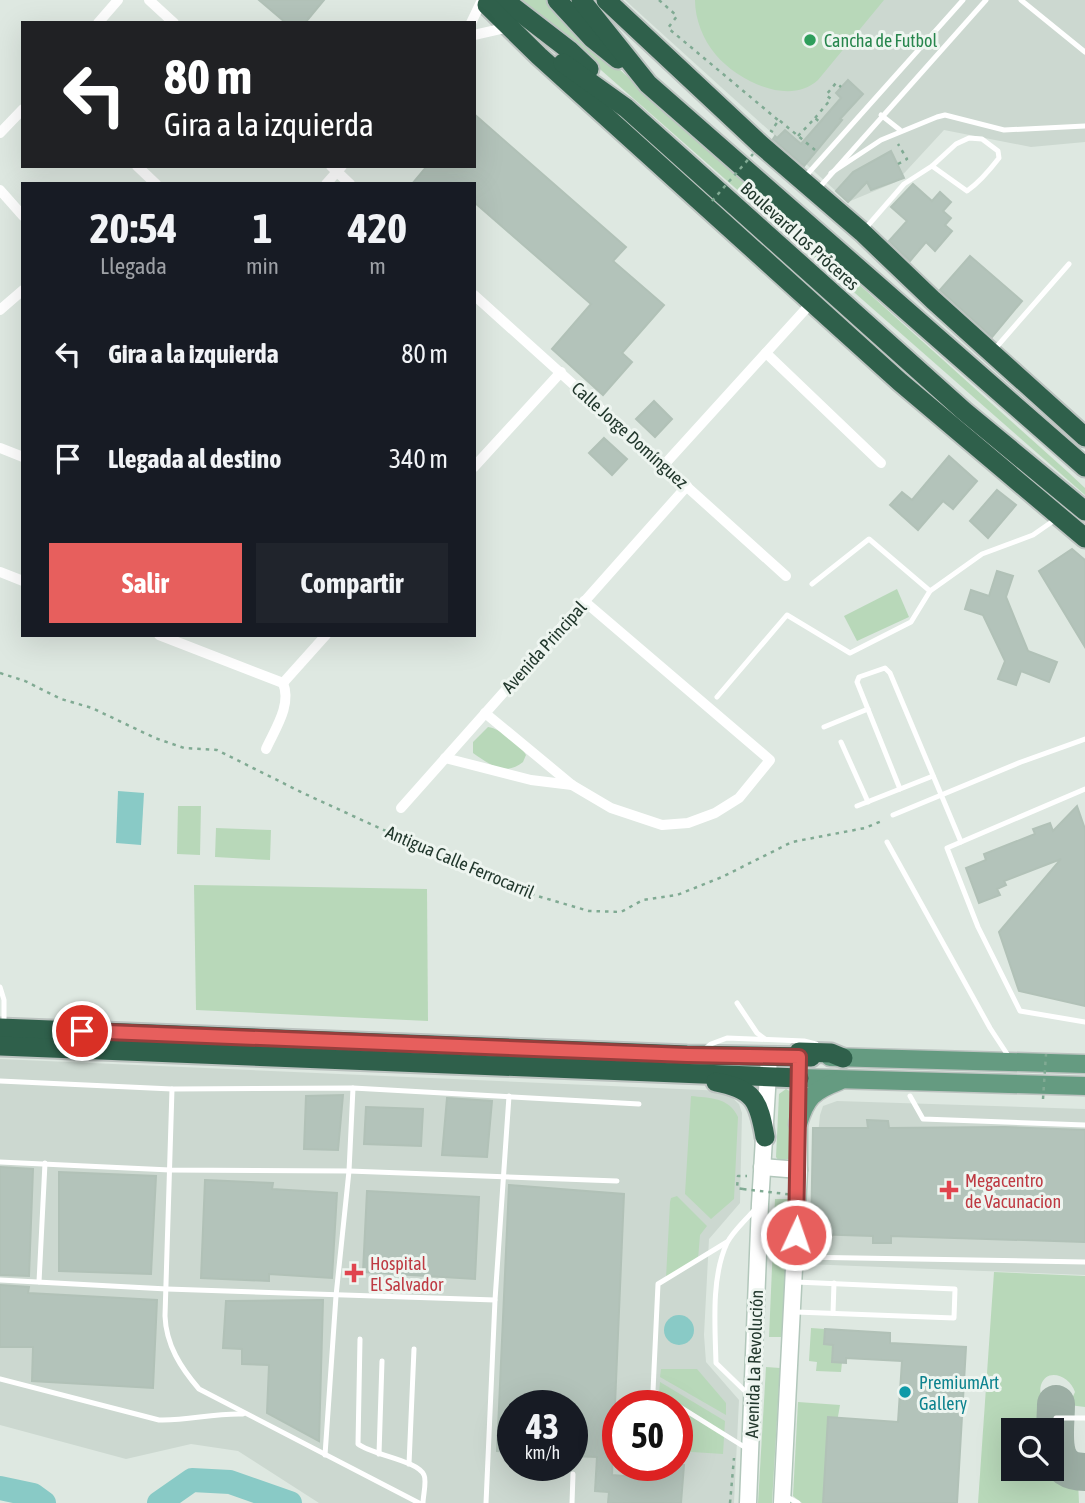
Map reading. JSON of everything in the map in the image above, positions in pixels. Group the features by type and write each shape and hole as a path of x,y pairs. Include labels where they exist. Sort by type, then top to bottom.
{"highway":[{"path":"557,0 592,38 648,84"},
{"name":"Boulevard Los Próceres","path":"581,0 648,84 1085,467"},
{"path":"606,0 751,136 862,232 991,354 1085,437"},
{"path":"489,1 539,56 900,382 1083,536"},
{"name":"Boulevard Los Próceres","path":"489,1 626,108 964,411 1085,511"},
{"path":"992,384 1023,401 1085,444"},
{"path":"964,411 1018,474 1083,536"},
{"path":"1,1037 508,1057 670,1073 729,1084 747,1092 759,1110 765,1137"},
{"path":"508,1057 696,1053 820,1056"},
{"path":"696,1053 767,1057 820,1056"},
{"path":"670,1073 767,1057 799,1078"}],"main road":[{"path":"820,1056 1085,1064"},
{"name":"Avenida La Revolución","path":"783,1499 799,1170 799,1078 820,1056"},
{"name":"Avenida La Revolución","path":"748,1503 767,1057"},
{"path":"799,1078 1085,1086"},
{"path":"799,1124 803,1107 810,1096 844,1079"},
{"path":"762,1167 799,1170"}],"street":[{"path":"101,21 118,0"},
{"path":"149,0 172,21"},
{"path":"473,21 489,1"},
{"path":"476,35 510,27"},
{"path":"0,133 21,111"},
{"path":"138,168 154,182"},
{"path":"337,168 348,182"},
{"path":"0,190 21,214"},
{"path":"0,310 21,292"},
{"name":"Calle Jorge Domínguez","path":"476,297 786,576"},
{"path":"664,465 813,302"},
{"path":"766,353 881,463"},
{"path":"476,465 561,372"},
{"path":"0,448 21,456"},
{"name":"Avenida Principal","path":"401,808 687,486"},
{"path":"0,572 21,580"},
{"path":"485,713 572,785 611,808 662,825 688,823 715,813 739,798 770,760 584,601"},
{"path":"164,637 283,683 287,692 285,706 266,749"},
{"path":"283,683 324,637"},
{"path":"445,758 531,780 572,785"}],"lane":[{"path":"809,186 823,157 963,0"},
{"path":"831,173 986,0"},
{"path":"1021,0 1085,52"},
{"path":"881,115 900,130"},
{"path":"809,186 900,130 945,116 1004,130 1085,126"},
{"path":"862,232 904,184 932,166 956,144 970,138 982,139 998,151 999,158 979,182 967,191 932,166"},
{"path":"991,354 1069,264"},
{"path":"717,697 787,615 850,653 911,622 930,591 982,554 1033,535 1058,517"},
{"path":"811,584 869,539 930,591"},
{"path":"900,789 857,680 888,668 961,842"},
{"path":"824,727 868,709"},
{"path":"893,815 1085,739"},
{"path":"841,742 868,802"},
{"path":"857,806 933,776"},
{"path":"1085,789 947,848 978,927 1020,1011 1085,1022"},
{"path":"887,842 990,1028 1014,1061"},
{"path":"0,987 4,1000 1,1037"},
{"path":"737,1003 757,1032 767,1057"},
{"path":"0,1081 173,1089 353,1088 639,1104"},
{"path":"325,1455 336,1296 349,1171 353,1088"},
{"path":"173,1089 166,1330 179,1362 199,1389 421,1503 425,1477 409,1464 358,1444 360,1339"},
{"path":"486,1503 502,1176 509,1096"},
{"path":"910,1096 923,1119 1085,1125"},
{"path":"0,1162 170,1170 349,1171 617,1181"},
{"path":"38,1282 45,1163"},
{"path":"653,1390 659,1284 727,1242 760,1203"},
{"path":"727,1242 717,1280 716,1363 753,1398"},
{"path":"794,1257 1085,1262"},
{"path":"0,1280 336,1296 495,1300"},
{"path":"791,1312 954,1318 955,1289 793,1282"},
{"path":"833,1312 834,1283"},
{"path":"409,1464 414,1349"},
{"path":"379,1454 382,1361"},
{"path":"0,1379 159,1420 179,1420 215,1414 246,1415"},
{"path":"693,1415 751,1451"},
{"path":"1064,1418 1085,1418"},
{"path":"572,1503 573,1481"},
{"path":"783,1499 797,1503"}],"path":[{"path":"659,0 677,16 668,28 823,157"},
{"path":"798,136 831,99 826,95 836,83 841,88"},
{"path":"815,118 820,122"},
{"path":"778,120 771,131 778,137"},
{"path":"892,135 907,159 898,164"},
{"path":"712,201 753,154"},
{"name":"Antigua Calle Ferrocarril","path":"0,673 25,681 61,699 92,708 155,738 184,748 217,750 303,793 510,887 589,911 621,912 643,900 677,895 722,877 792,842 865,828 893,815"},
{"path":"1043,1099 1046,1054"},
{"path":"747,1176 738,1176 737,1188 803,1196"}],"shaded area":[{"path":"625,0 1085,0 1085,142 1031,147 944,130 896,182 848,202"},
{"name":"Hospital El Salvador","path":"0,1059 725,1091 739,1104 742,1113 740,1203 709,1239 704,1335 706,1362 739,1400 734,1503 319,1503 238,1451 191,1444 126,1459 0,1425"},
{"name":"Megacentro de Vacunacion","path":"837,1101 1085,1109 1085,1275 805,1264 820,1115 823,1106"}],"green space":[{"path":"512,0 550,0 589,42 1069,473 1085,488 1085,495 585,56"},
{"path":"695,0 884,0 818,80 806,88 779,91 750,81 716,55 698,22"},
{"path":"897,589 909,617 857,641 844,616"},
{"path":"488,727 509,737 519,746 526,755 523,762 503,769 491,765 473,753 473,742"},
{"path":"178,806 201,806 200,855 177,854"},
{"path":"216,828 271,830 270,860 215,857"},
{"path":"194,885 427,889 428,1021 196,1010"},
{"path":"786,1089 793,1093 789,1159 779,1161 776,1157 779,1094"},
{"path":"691,1096 724,1102 738,1117 734,1199 711,1219 685,1194"},
{"path":"677,1196 707,1226 700,1235 698,1259 666,1278 670,1202 671,1198"},
{"path":"775,1199 789,1199 782,1337 769,1337"},
{"path":"994,1272 1085,1276 1085,1407 1069,1405 1075,1392 1072,1386 1064,1378 1053,1375 1044,1379 1040,1388 1049,1409 1049,1418 1001,1418 1001,1481 1064,1481 1064,1477 1070,1481 1078,1481 1079,1503 978,1503"},
{"path":"811,1328 825,1329 824,1344 833,1345 832,1361 842,1362 841,1372 816,1371 817,1362 809,1361"},
{"path":"766,1367 780,1368 772,1503 758,1503"},
{"path":"661,1369 697,1369 726,1403 726,1415 693,1396 693,1390 683,1390 660,1377"},
{"path":"660,1382 673,1390 659,1390"},
{"path":"693,1402 725,1421 723,1454 693,1452"},
{"path":"798,1402 840,1405 823,1503 802,1503 793,1496"}],"water":[{"path":"118,791 144,793 141,845 116,843"},
{"path":"679,1315 690,1319 694,1330 690,1341 679,1345 668,1341 664,1330 668,1319"}],"building":[{"path":"259,0 324,0 307,21 284,21"},
{"path":"848,80 863,94 804,166 773,139 785,130 801,144 841,98 836,93"},
{"path":"476,116 626,247 613,261 664,305 622,353 632,362 603,395 552,349 591,304 476,204 476,182 414,182 425,168 476,168"},
{"path":"891,151 904,178 871,190 867,182 848,202 836,191 853,172"},
{"path":"913,184 932,201 940,192 951,202 943,211 951,218 945,225 952,231 935,251 926,242 910,261 889,241 907,221 891,207"},
{"path":"970,256 1022,301 992,337 940,290"},
{"path":"654,401 672,419 655,437 636,419"},
{"path":"604,438 627,459 612,475 589,453"},
{"path":"949,456 977,481 953,509 943,501 918,530 890,505 902,492 912,500"},
{"path":"997,490 1016,505 988,538 970,521"},
{"path":"1072,549 1085,560 1085,647 1039,571"},
{"path":"997,571 1013,576 1006,597 1028,651 1057,662 1049,682 1021,671 1016,685 998,679 1005,661 983,615 965,609 971,590 989,596"},
{"path":"1077,806 1085,829 1085,1006 1019,991 999,932 1061,859 1004,881 1006,885 997,889 1000,895 979,903 966,868 986,860 984,854 1035,834 1033,829 1050,823 1053,831"},
{"path":"343,1095 338,1150 304,1149 306,1096"},
{"path":"447,1098 492,1101 487,1157 442,1155"},
{"path":"366,1107 423,1109 421,1146 364,1144"},
{"name":"Megacentro de Vacunacion","path":"867,1120 888,1121 889,1128 1004,1127 1085,1130 1085,1242 891,1236 891,1243 873,1243 873,1236 811,1234 813,1128 868,1128"},
{"path":"0,1167 33,1169 29,1276 0,1275"},
{"path":"59,1172 156,1176 151,1274 59,1271"},
{"path":"205,1180 273,1183 272,1189 337,1193 332,1278 269,1274 269,1281 201,1278"},
{"path":"509,1185 624,1194 616,1390 602,1390 602,1481 683,1481 681,1503 608,1503 609,1492 595,1491 597,1457 588,1457 588,1390 500,1390"},
{"name":"Hospital El Salvador","path":"367,1191 479,1197 475,1279 363,1272"},
{"path":"0,1285 29,1287 28,1293 157,1300 153,1388 32,1381 33,1347 0,1347"},
{"path":"323,1300 319,1441 267,1413 269,1365 242,1364 242,1349 223,1348 226,1301"},
{"path":"825,1329 890,1333 890,1343 966,1347 957,1503 823,1503 828,1417 898,1422 902,1361 846,1358 846,1363 832,1362 833,1345 824,1344"}],"waterway":[{"path":"159,1503 192,1480 230,1482 290,1503"},
{"path":"0,1488 33,1495 44,1503"}],"taxiway":[{"path":"1056,1404 1055,1438 1059,1458 1073,1470 1085,1472"}],"place":[{"name":"Cancha de Futbol","path":"810,40"},
{"name":"Megacentro de Vacunacion","path":"949,1190"},
{"name":"Hospital El Salvador","path":"354,1273"},
{"name":"PremiumArt Gallery","path":"905,1392"}],"route":[{"path":"82,1031 799,1057 796,1235"}]}
